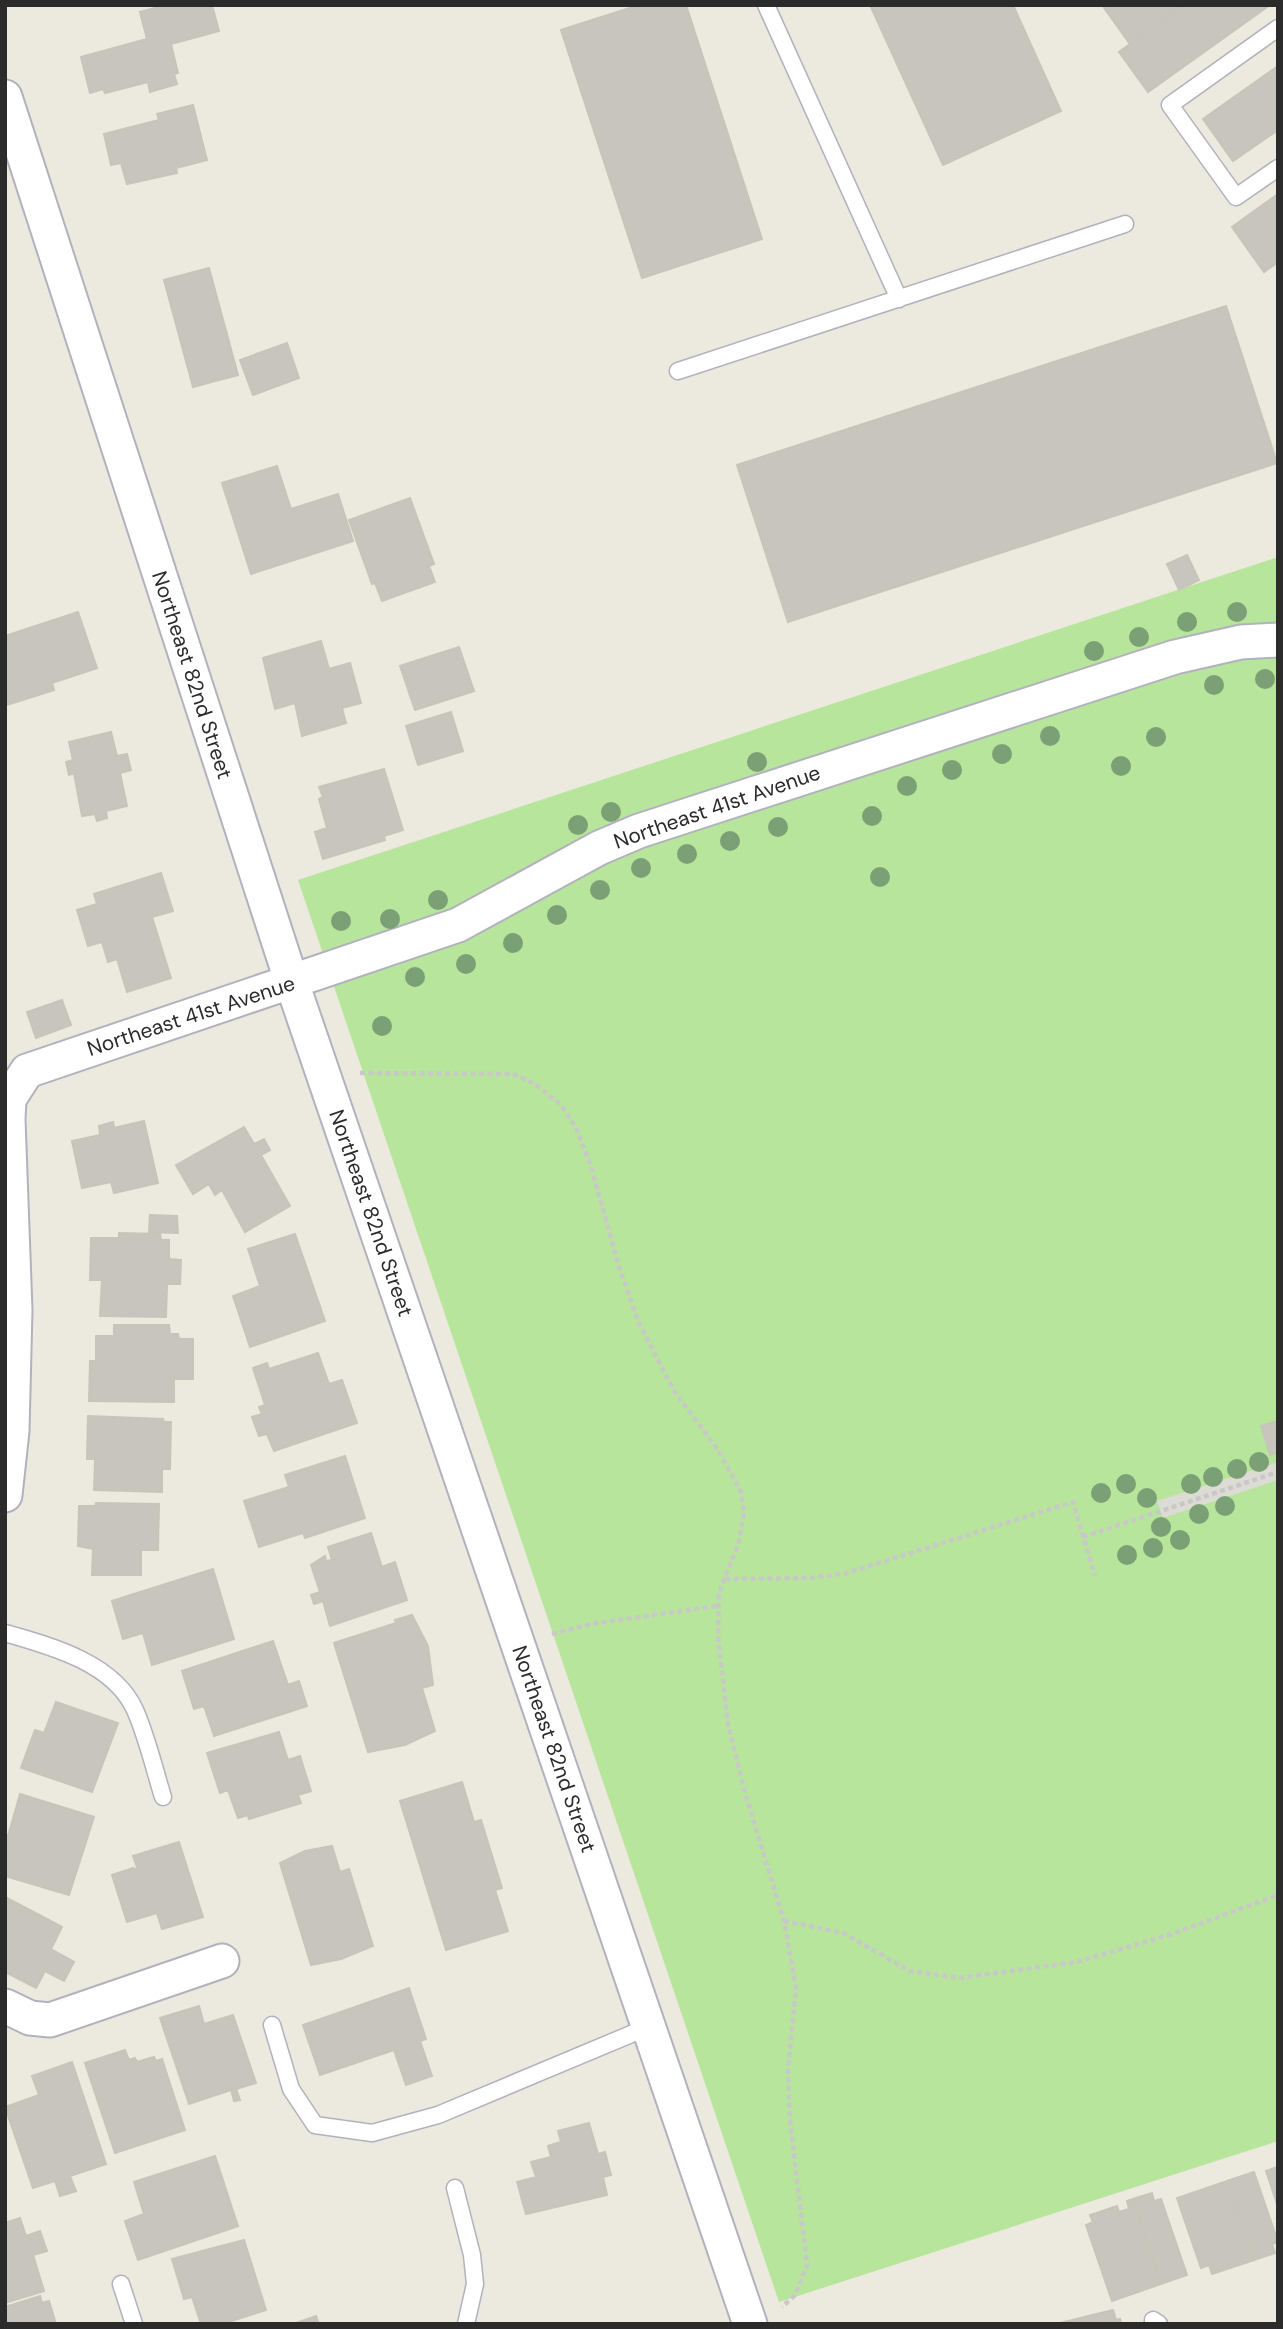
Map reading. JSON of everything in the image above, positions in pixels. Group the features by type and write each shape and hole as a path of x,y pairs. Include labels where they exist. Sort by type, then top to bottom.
{"street":[{"name":"Northeast 82nd Street","path":"5,97 292,984 750,2324"},
{"name":"Northeast 41st Avenue","path":"5,1494 12,1431 15,1310 9,1099 27,1071 292,984 458,925 599,848 639,831 1174,657 1241,642 1278,640"},
{"path":"5,2006 30,2018 50,2020 222,1961"}],"lane":[{"path":"765,5 898,299"},
{"path":"1278,28 1170,105 1236,197 1278,168"},
{"path":"678,371 1125,224"},
{"path":"5,1633 55,1647 116,1682 135,1709 163,1797"},
{"path":"272,2025 291,2089 315,2125 372,2133 438,2115 648,2027"},
{"path":"455,2188 472,2255 475,2284 466,2324"},
{"path":"121,2284 134,2324"}],"path":[{"path":"325,1080 375,1072 513,1074 535,1084 561,1105 576,1128 591,1166 619,1267 638,1321 674,1391 718,1450 741,1492 744,1514 738,1545 717,1606 728,1724 744,1790 784,1921 796,1988 788,2070 790,2120 807,2265 795,2295 780,2309"},
{"path":"1083,1537 1278,1472"},
{"path":"725,1579 811,1578 847,1573 1073,1502 1096,1576"},
{"path":"518,1644 591,1624 717,1606"},
{"path":"784,1921 843,1933 910,1971 959,1978 1077,1962 1172,1934 1278,1895"}],"green space":[{"path":"1278,557 1278,2141 779,2302 298,880"}],"shaded area":[{"path":"1278,1462 1278,1480 1163,1518 1157,1501"}],"building":[{"path":"166,5 212,5 219,31 171,44 178,73 174,74 177,84 150,92 148,82 105,93 103,89 90,93 81,57 147,39 140,12"},
{"path":"639,5 686,5 762,239 642,278 561,30"},
{"path":"870,5 1013,5 1061,111 943,165"},
{"path":"1102,5 1184,5 1130,44"},
{"path":"1184,5 1270,5 1148,92 1119,52"},
{"path":"1278,66 1278,130 1233,161 1203,119"},
{"path":"193,105 207,160 176,168 177,173 127,184 121,163 111,165 104,134 159,120 157,114"},
{"path":"1278,194 1278,262 1264,272 1232,227"},
{"path":"209,268 238,375 193,387 164,280"},
{"path":"1226,306 1277,463 788,622 737,465"},
{"path":"287,343 299,378 253,395 240,360"},
{"path":"277,466 291,509 338,494 353,541 251,574 222,483"},
{"path":"410,498 434,564 429,566 435,582 382,601 375,583 372,584 349,520"},
{"path":"1187,555 1199,580 1179,590 1167,564"},
{"path":"78,612 97,668 52,683 54,690 7,705 5,636"},
{"path":"321,641 329,669 350,663 361,703 342,708 346,723 302,736 295,703 275,709 263,658"},
{"path":"459,647 474,691 415,710 400,666"},
{"path":"451,712 463,751 418,765 406,726"},
{"path":"111,732 117,756 127,754 131,770 120,773 127,806 106,811 107,818 97,821 95,814 82,816 74,773 69,775 66,762 73,760 69,742"},
{"path":"384,769 403,830 384,836 385,840 323,859 315,832 327,828 319,799 323,797 319,787"},
{"path":"161,873 173,911 152,917 171,978 127,992 117,959 108,962 102,942 88,946 77,910 97,904 94,894"},
{"path":"62,1000 71,1025 36,1038 27,1012"},
{"path":"144,1121 158,1183 114,1193 111,1182 82,1188 72,1141 100,1135 99,1126 113,1122 114,1128"},
{"path":"244,1127 254,1144 264,1139 270,1150 261,1155 290,1206 245,1232 222,1190 215,1195 209,1184 193,1194 176,1165"},
{"path":"150,1215 177,1216 178,1233 149,1232"},
{"path":"119,1233 160,1234 161,1240 169,1240 169,1259 181,1260 180,1284 167,1284 166,1317 100,1316 102,1280 90,1280 91,1238 119,1238"},
{"path":"295,1234 325,1321 250,1347 233,1296 260,1286 248,1249"},
{"path":"114,1325 169,1325 170,1334 178,1334 179,1339 193,1339 193,1379 174,1379 174,1402 89,1401 90,1361 96,1361 96,1336 114,1336"},
{"path":"318,1353 329,1384 342,1380 357,1423 274,1451 267,1434 259,1436 252,1417 262,1414 259,1407 265,1405 253,1368 267,1363 269,1369"},
{"path":"88,1416 163,1419 164,1422 171,1422 170,1469 162,1469 162,1492 94,1490 95,1459 87,1459"},
{"path":"1278,1421 1278,1452 1270,1455 1261,1426"},
{"path":"345,1456 365,1518 305,1538 303,1533 259,1547 244,1501 289,1487 285,1475"},
{"path":"96,1503 159,1504 158,1550 141,1550 141,1575 92,1575 93,1549 78,1546 79,1506 95,1506"},
{"path":"371,1533 382,1567 395,1562 407,1600 330,1626 323,1601 314,1604 311,1595 320,1592 311,1565 325,1556 326,1561 332,1560 328,1547"},
{"path":"213,1569 234,1639 152,1665 143,1633 123,1639 112,1601"},
{"path":"412,1615 428,1646 433,1685 422,1688 435,1731 405,1745 368,1752 334,1643 396,1623 395,1620"},
{"path":"273,1641 288,1685 299,1681 307,1706 214,1736 204,1706 194,1709 182,1671"},
{"path":"56,1702 118,1723 92,1792 21,1768 35,1730 44,1733"},
{"path":"279,1732 288,1760 300,1756 311,1791 298,1795 301,1803 249,1819 248,1815 238,1818 228,1790 220,1793 207,1753"},
{"path":"462,1782 474,1822 481,1820 502,1888 495,1890 508,1931 446,1950 400,1801"},
{"path":"20,1794 94,1817 69,1895 5,1876 5,1835 8,1836"},
{"path":"179,1842 203,1917 162,1929 157,1913 127,1922 112,1875 133,1868 138,1870 133,1856"},
{"path":"332,1846 340,1872 349,1869 373,1946 341,1959 311,1965 280,1863 305,1851"},
{"path":"5,1897 62,1927 51,1949 74,1962 64,1981 45,1971 36,1988 5,1972"},
{"path":"409,1988 426,2039 420,2041 432,2076 406,2085 394,2050 320,2075 303,2025"},
{"path":"199,2006 204,2024 233,2015 256,2083 236,2089 240,2100 234,2101 231,2090 189,2104 160,2018"},
{"path":"125,2050 129,2060 135,2058 137,2062 154,2057 156,2061 162,2059 185,2130 115,2153 85,2063"},
{"path":"72,2062 106,2164 70,2176 76,2191 60,2196 55,2181 33,2188 5,2107 39,2095 32,2076"},
{"path":"589,2123 598,2154 605,2152 611,2175 603,2177 607,2195 526,2214 517,2182 536,2177 531,2162 551,2157 548,2146 561,2142 558,2131"},
{"path":"215,2156 238,2226 138,2260 125,2221 144,2214 134,2182"},
{"path":"1278,2167 1278,2207 1266,2171"},
{"path":"1254,2172 1278,2242 1272,2244 1275,2253 1254,2260 1227,2181"},
{"path":"1227,2181 1254,2260 1212,2274 1209,2265 1201,2268 1177,2198"},
{"path":"1152,2193 1154,2201 1161,2199 1187,2275 1161,2284 1133,2199"},
{"path":"1133,2199 1161,2284 1112,2301 1086,2225 1093,2222 1090,2215 1117,2206 1119,2212 1129,2209 1127,2201"},
{"path":"20,2218 26,2236 40,2231 47,2251 33,2255 44,2291 5,2303 5,2223"},
{"path":"244,2240 266,2310 222,2324 201,2324 192,2297 184,2299 172,2259"},
{"path":"40,2296 42,2303 49,2301 56,2324 5,2324 5,2307"},
{"path":"1113,2310 1116,2320 1120,2319 1121,2324 1056,2324"},
{"path":"316,2316 319,2324 293,2324"}]}
